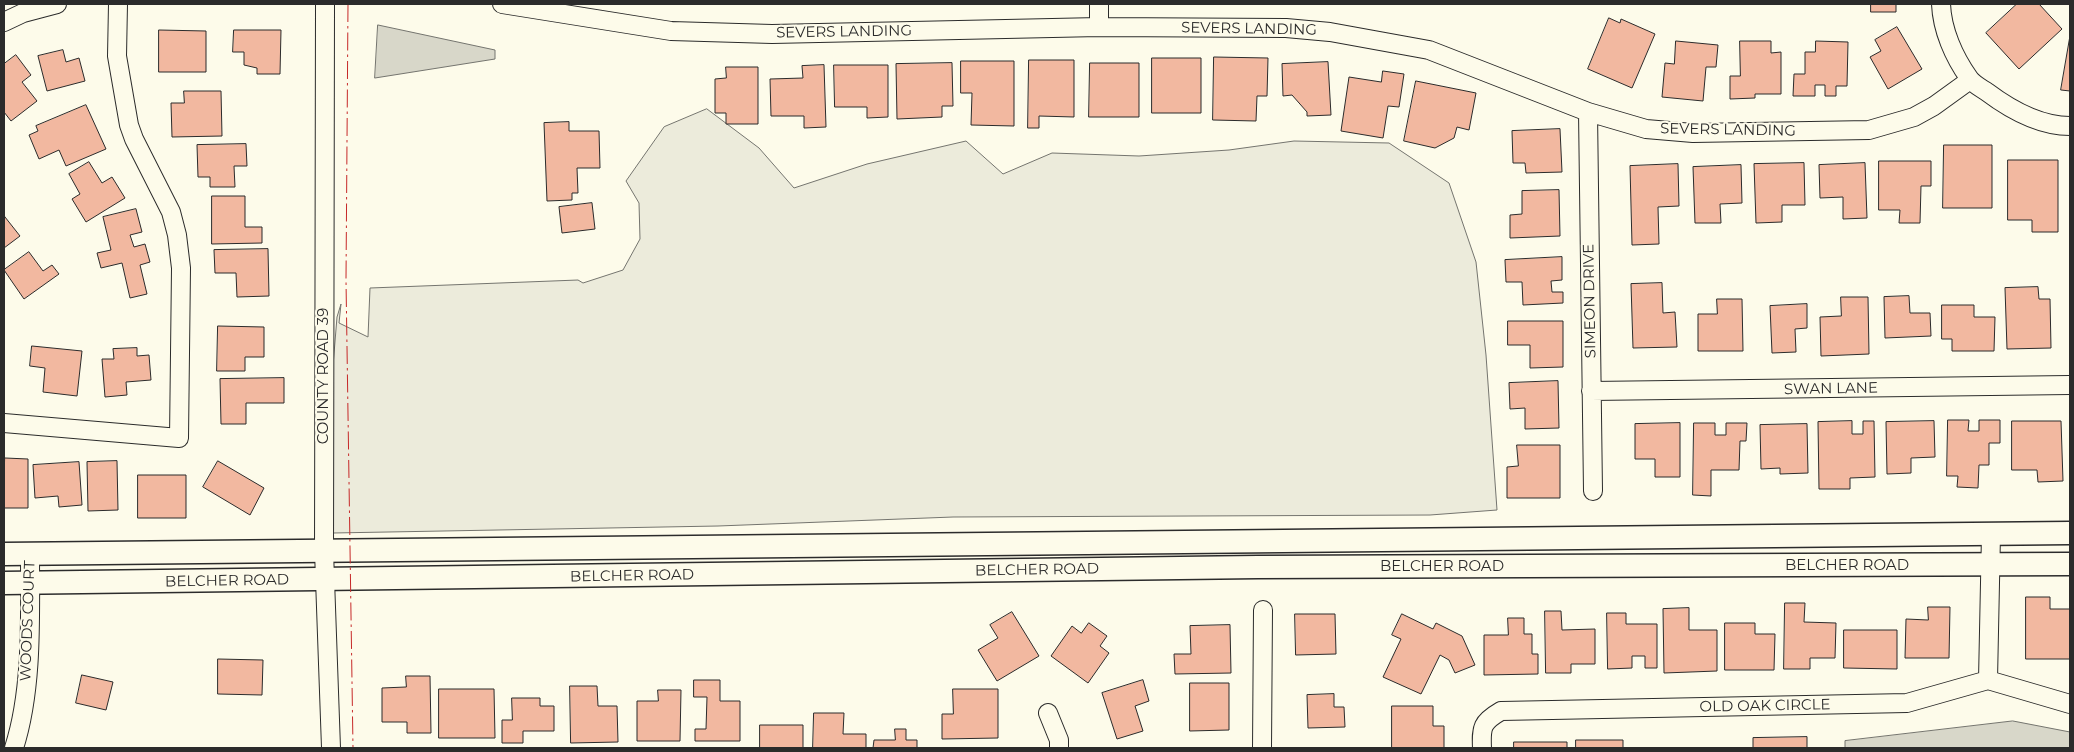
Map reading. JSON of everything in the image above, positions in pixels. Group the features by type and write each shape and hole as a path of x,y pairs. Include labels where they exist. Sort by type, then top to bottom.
{"main road":[{"name":"BELCHER ROAD","path":"4,554 2070,533"},
{"name":"BELCHER ROAD","path":"4,583 1258,567 2070,564"}],"street":[{"path":"4,22 19,9 57,4"},
{"path":"4,423 179,438 181,268 177,235 171,212 134,139 129,125 117,56 118,4"},
{"name":"COUNTY ROAD 39","path":"325,4 324,580 331,748"},
{"name":"SEVERS LANDING","path":"502,4 670,31 772,34 1099,27 1286,28 1330,32 1429,50 1588,112 1646,129 1693,133 1869,130 1914,117 1934,106 1970,80"},
{"path":"1099,4 1099,27"},
{"path":"1941,4 1948,39 1970,80 2011,110 2060,126 2070,126"},
{"name":"SIMEON DRIVE","path":"1588,112 1592,491"},
{"name":"SWAN LANE","path":"1591,391 2070,385"},
{"path":"1991,534 1988,680 2070,704"},
{"name":"WOODS COURT","path":"14,748 25,692 30,629 30,554"},
{"path":"1262,748 1263,610"},
{"name":"OLD OAK CIRCLE","path":"1482,748 1482,728 1489,717 1501,711 1907,703 1988,680"},
{"path":"1048,713 1059,740 1059,748"}],"shaded area":[{"path":"378,25 495,50 495,59 375,78"},
{"path":"707,109 759,148 794,188 867,164 966,141 1003,174 1052,153 1139,156 1229,150 1294,141 1389,143 1449,183 1476,262 1486,355 1497,510 1430,515 953,517 718,526 333,533 333,366 337,317 341,304 339,323 368,337 370,288 578,280 583,283 623,270 640,239 639,203 626,181 664,127"},
{"path":"2013,721 2070,732 2070,748 1845,748 1845,741"}],"building":[{"path":"1871,4 1896,4 1896,12 1871,12"},
{"path":"2017,4 2039,4 2062,29 2019,69 1986,33"},
{"path":"1609,18 1620,23 1621,19 1655,34 1632,88 1588,69"},
{"path":"1897,27 1922,69 1888,89 1870,57 1881,51 1875,40"},
{"path":"159,30 206,31 206,72 159,72"},
{"path":"234,30 281,30 280,74 257,74 257,68 244,65 244,52 233,52"},
{"path":"2070,36 2070,91 2061,90"},
{"path":"1676,41 1718,45 1716,67 1706,67 1703,101 1662,97 1665,63 1674,64"},
{"path":"1740,41 1771,41 1771,53 1781,52 1781,94 1755,94 1755,98 1730,99 1730,76 1740,76"},
{"path":"1816,41 1848,42 1847,86 1836,86 1836,96 1825,96 1825,85 1815,85 1815,96 1793,96 1794,74 1805,74 1805,52 1815,52"},
{"path":"63,50 66,62 79,58 85,81 47,91 38,56"},
{"path":"16,55 31,75 22,82 37,101 11,121 4,112 4,64"},
{"path":"1214,57 1268,58 1267,96 1257,96 1256,121 1213,120"},
{"path":"1152,58 1201,58 1201,113 1152,113"},
{"path":"1029,60 1074,60 1074,117 1039,116 1039,128 1028,128"},
{"path":"961,61 1014,61 1014,126 971,125 972,93 961,93"},
{"path":"1328,62 1331,115 1307,116 1307,112 1292,95 1283,96 1282,64"},
{"path":"952,63 953,106 942,106 942,117 897,119 896,64"},
{"path":"1090,63 1139,63 1139,117 1089,117"},
{"path":"824,65 826,127 804,128 804,116 771,116 770,79 803,78 802,66"},
{"path":"834,65 888,65 888,117 867,118 867,107 835,107"},
{"path":"726,67 758,67 758,124 726,124 726,113 715,113 715,79 726,78"},
{"path":"1383,71 1404,74 1399,107 1388,106 1383,138 1341,131 1349,77 1381,82"},
{"path":"1416,81 1476,93 1469,130 1457,127 1454,138 1435,148 1404,141"},
{"path":"184,91 221,91 222,136 172,137 171,103 184,103"},
{"path":"86,105 106,149 66,166 59,150 39,159 29,135 38,131 36,126"},
{"path":"569,122 569,131 599,131 600,168 577,168 578,193 572,193 572,200 547,201 544,123"},
{"path":"1560,129 1562,172 1526,173 1525,163 1513,163 1512,131"},
{"path":"246,144 247,166 234,166 235,187 210,187 210,177 198,177 197,145"},
{"path":"1944,145 1992,145 1992,208 1943,208"},
{"path":"2008,160 2058,160 2058,232 2032,232 2032,220 2008,220"},
{"path":"1879,161 1931,161 1931,186 1921,186 1920,223 1899,223 1900,210 1879,210"},
{"path":"89,162 102,183 112,177 125,198 86,222 72,199 80,194 69,174"},
{"path":"1804,163 1805,205 1782,205 1782,222 1756,223 1754,164"},
{"path":"1865,163 1867,218 1843,219 1843,197 1820,198 1819,165"},
{"path":"1678,164 1679,206 1658,207 1659,244 1632,245 1630,166"},
{"path":"1741,165 1742,203 1720,204 1721,223 1695,223 1693,167"},
{"path":"1559,190 1560,236 1510,238 1510,215 1522,214 1522,191"},
{"path":"212,196 245,196 245,227 262,227 262,243 212,244"},
{"path":"592,203 595,229 562,233 559,207"},
{"path":"136,209 142,232 130,235 134,247 145,244 150,262 140,265 147,294 130,298 122,263 101,268 97,253 111,250 103,217"},
{"path":"4,218 20,236 4,248"},
{"path":"268,249 269,296 237,297 236,273 215,273 214,250"},
{"path":"29,252 43,271 52,265 59,274 24,299 4,270"},
{"path":"1562,257 1562,280 1551,281 1552,292 1563,292 1563,303 1523,305 1522,282 1506,282 1505,260"},
{"path":"1662,283 1663,313 1675,312 1677,347 1633,348 1631,284"},
{"path":"2038,287 2039,299 2050,299 2051,348 2007,349 2005,288"},
{"path":"1909,296 1910,313 1930,313 1931,336 1885,338 1884,297"},
{"path":"1841,297 1868,297 1869,354 1821,356 1820,317 1841,316"},
{"path":"1717,299 1742,299 1743,351 1698,351 1698,314 1717,314"},
{"path":"1807,304 1807,328 1795,329 1796,352 1772,353 1770,306"},
{"path":"1942,305 1974,305 1974,317 1995,317 1994,351 1952,351 1952,339 1942,339"},
{"path":"1508,321 1563,321 1563,367 1530,368 1530,345 1508,345"},
{"path":"218,326 264,327 264,357 245,357 245,371 217,371"},
{"path":"32,346 82,351 77,396 43,392 45,368 30,366"},
{"path":"137,348 137,356 149,355 151,380 126,382 127,395 105,397 102,359 114,359 113,349"},
{"path":"284,378 284,403 246,403 246,424 221,424 220,379"},
{"path":"1558,381 1559,428 1525,429 1525,408 1510,409 1509,383"},
{"path":"1948,420 1969,420 1968,431 1979,431 1979,420 2000,420 2000,443 1989,443 1989,465 1979,465 1978,488 1957,487 1958,476 1947,476"},
{"path":"1852,421 1852,434 1863,434 1863,421 1874,421 1875,477 1850,478 1850,489 1819,489 1818,422"},
{"path":"1934,421 1935,457 1911,458 1911,473 1887,474 1886,422"},
{"path":"2012,421 2061,421 2063,481 2038,482 2037,470 2012,470"},
{"path":"1680,423 1680,477 1655,477 1655,459 1635,459 1635,424"},
{"path":"1694,423 1715,423 1715,435 1726,435 1726,423 1747,423 1746,441 1740,441 1739,470 1711,470 1711,496 1693,495"},
{"path":"1807,424 1808,473 1780,474 1780,468 1761,469 1760,425"},
{"path":"1517,445 1560,445 1560,498 1507,498 1507,467 1518,466"},
{"path":"5,458 28,459 28,508 4,508"},
{"path":"117,461 118,510 88,511 87,462"},
{"path":"218,461 264,488 250,515 203,487"},
{"path":"79,462 82,505 59,507 58,496 35,498 33,465"},
{"path":"138,475 186,475 186,518 138,518"},
{"path":"2026,597 2050,597 2050,609 2070,609 2070,659 2026,659"},
{"path":"1785,603 1805,603 1804,622 1836,623 1835,658 1810,658 1810,669 1784,669"},
{"path":"1928,607 1950,607 1949,658 1905,658 1906,619 1928,620"},
{"path":"1689,608 1689,630 1717,630 1717,671 1664,673 1663,609"},
{"path":"1545,611 1561,611 1562,630 1595,629 1595,664 1571,664 1571,673 1546,673"},
{"path":"1012,612 1039,656 997,681 978,650 998,638 990,625"},
{"path":"1607,613 1626,613 1626,624 1657,624 1657,668 1645,668 1645,656 1632,656 1632,668 1608,669"},
{"path":"1295,614 1335,614 1336,654 1296,655"},
{"path":"1402,614 1433,629 1436,623 1462,636 1475,665 1455,673 1449,660 1440,655 1421,694 1383,677 1401,639 1392,635"},
{"path":"1508,618 1524,618 1524,634 1532,634 1532,654 1538,654 1538,674 1484,675 1484,635 1508,635"},
{"path":"1089,623 1107,636 1100,646 1109,653 1088,683 1051,656 1072,626 1081,633"},
{"path":"1725,623 1755,623 1755,634 1775,634 1774,670 1725,670"},
{"path":"1230,625 1231,673 1175,674 1174,654 1191,654 1190,626"},
{"path":"1844,630 1897,630 1897,669 1844,668"},
{"path":"218,659 263,660 262,695 218,694"},
{"path":"82,675 113,682 106,710 76,703"},
{"path":"406,676 430,676 431,733 407,733 407,722 382,722 382,688 406,687"},
{"path":"694,680 720,680 720,701 740,701 740,741 695,741 695,729 706,729 707,697 694,697"},
{"path":"1143,680 1149,701 1135,706 1143,731 1117,739 1102,693"},
{"path":"1190,683 1229,683 1229,730 1190,731"},
{"path":"570,686 597,686 598,706 617,706 618,742 571,743"},
{"path":"439,689 494,689 495,738 439,738"},
{"path":"953,689 998,689 998,738 942,739 942,714 953,714"},
{"path":"658,690 681,690 680,741 637,741 637,701 658,701"},
{"path":"1334,694 1334,707 1344,707 1345,727 1308,728 1307,695"},
{"path":"512,698 540,698 540,706 554,706 554,731 523,731 523,743 502,743 502,720 512,720"},
{"path":"1392,706 1433,706 1433,726 1444,726 1444,748 1392,748"},
{"path":"814,713 844,713 843,734 866,734 866,748 813,748"},
{"path":"760,725 803,725 803,748 760,748"},
{"path":"895,729 906,729 906,740 917,740 917,748 873,748 874,740 895,740"},
{"path":"1807,737 1807,748 1753,748 1753,738"},
{"path":"1576,740 1623,740 1623,748 1576,748"},
{"path":"1514,742 1567,742 1567,748 1514,748"}],"power":[{"path":"348,4 346,280 353,748"}]}
